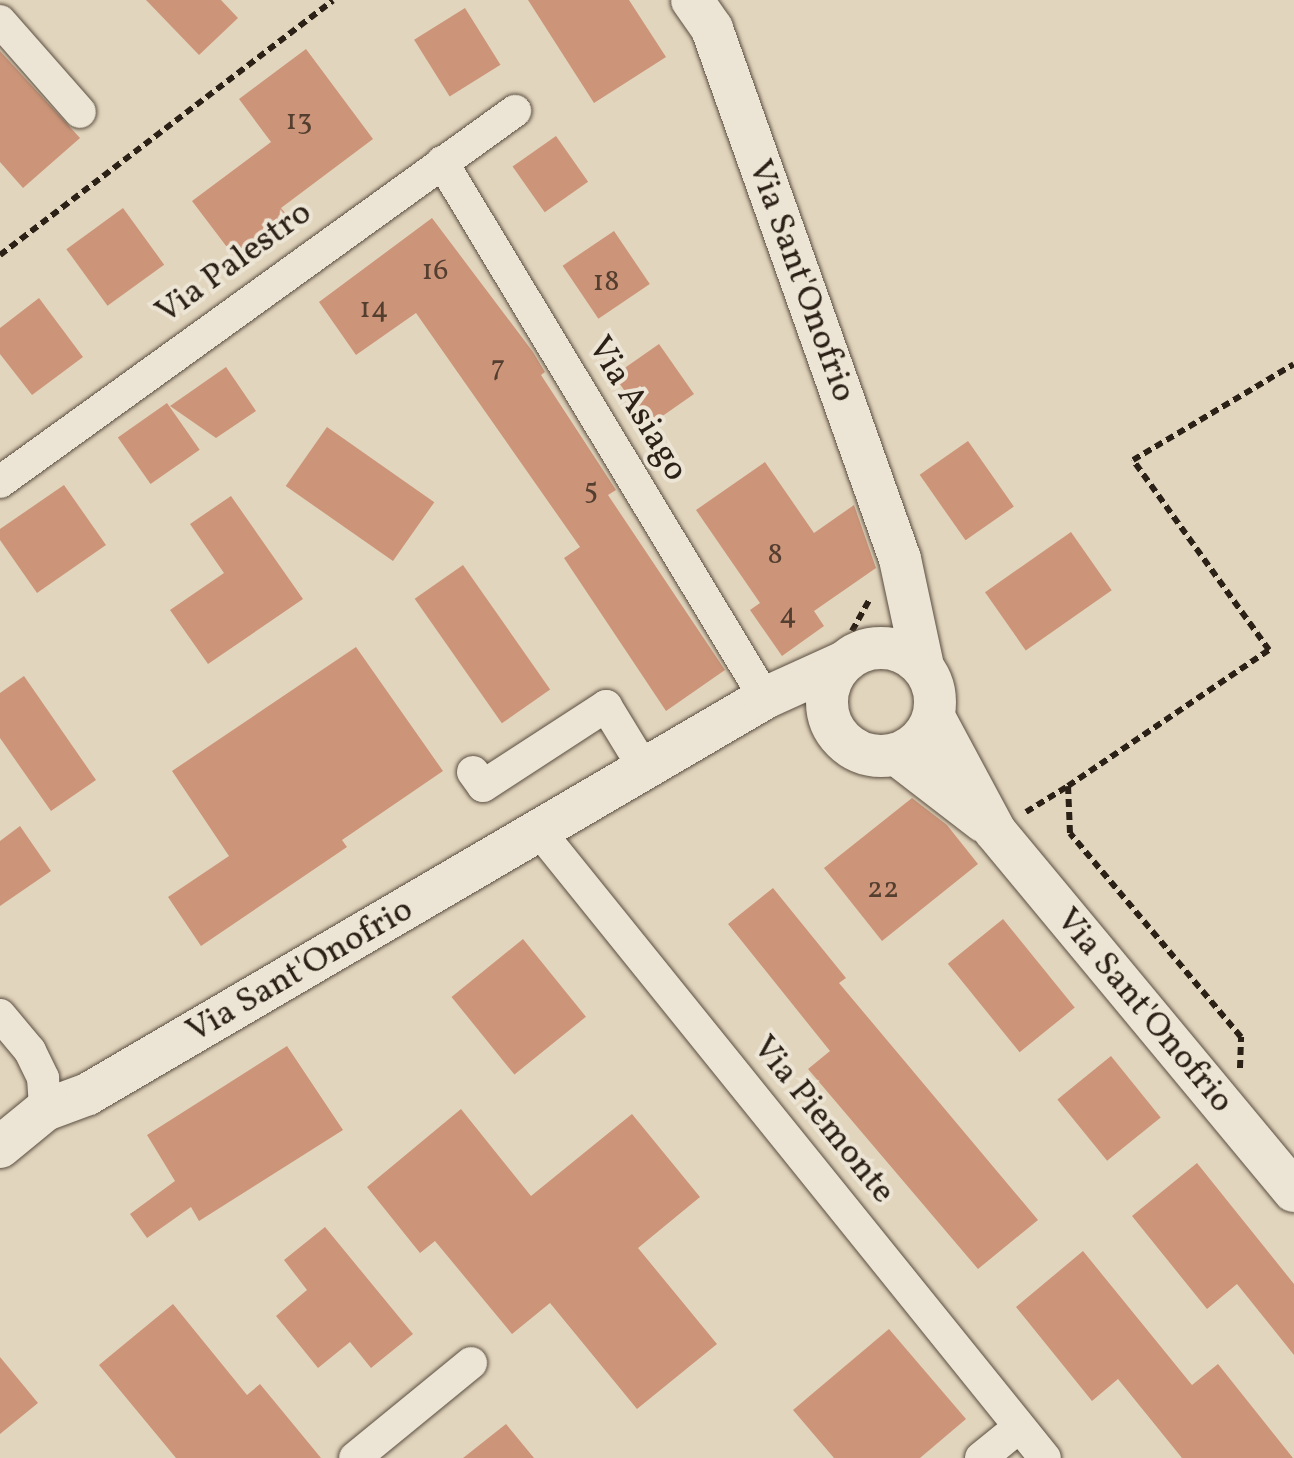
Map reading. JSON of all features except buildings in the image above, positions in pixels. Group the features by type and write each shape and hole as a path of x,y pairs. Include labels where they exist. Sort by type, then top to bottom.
{"street":[{"name":"Via Sant'Onofrio","path":"692,0 712,29 900,567 923,666 932,682 934,718 995,830 1294,1190"},
{"path":"0,21 80,112"},
{"name":"Via Palestro","path":"0,482 515,111"},
{"name":"Via Asiago","path":"442,162 765,698"},
{"path":"765,698 828,713 832,678 858,655 900,567"},
{"path":"858,655 909,654 923,666"},
{"name":"Via Sant'Onofrio","path":"0,1148 45,1110 88,1094 765,698 858,655"},
{"path":"473,772 483,786 606,706 645,770"},
{"name":"Via Sant'Onofrio","path":"828,713 846,743 861,753 896,754 995,830"},
{"path":"896,754 913,746 934,718"},
{"name":"Via Piemonte","path":"540,832 1045,1458"},
{"path":"0,1014 30,1051 43,1078 45,1110"},
{"path":"354,1458 471,1363"},
{"path":"981,1458 1019,1427"}],"path":[{"path":"0,255 334,0"},
{"path":"1032,808 1269,650 1133,460 1294,364"},
{"path":"1068,786 1070,833 1241,1038 1239,1124"}]}
